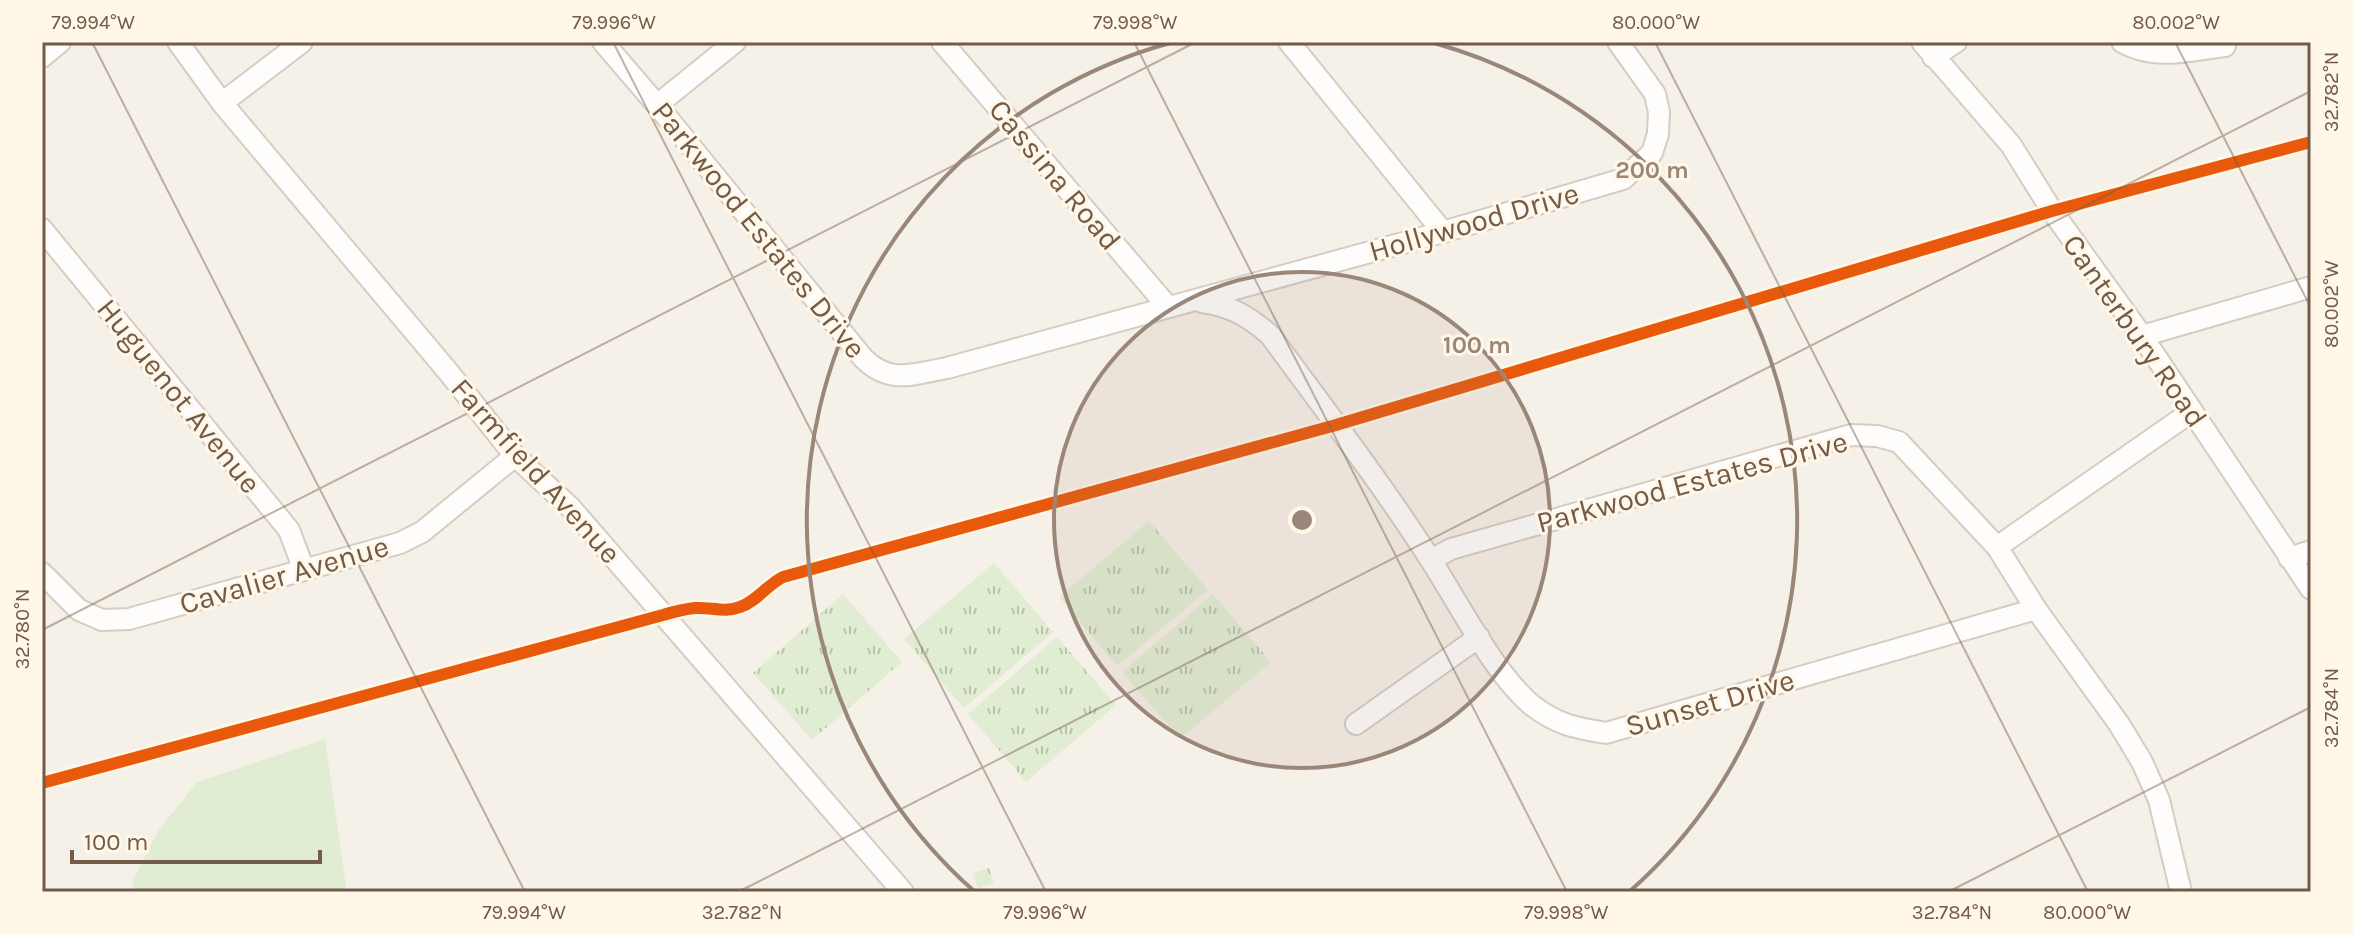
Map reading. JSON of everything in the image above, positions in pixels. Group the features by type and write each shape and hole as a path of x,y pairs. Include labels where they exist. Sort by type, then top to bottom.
{"street":[{"path":"42,57 60,42"},
{"name":"Farmfield Avenue","path":"178,42 222,103 515,456 570,507 903,892"},
{"path":"222,103 302,42"},
{"name":"Parkwood Estates Drive","path":"603,42 876,371 898,376 947,368 1168,307"},
{"path":"657,105 735,42"},
{"name":"Cassina Road","path":"942,42 1168,307"},
{"path":"1289,42 1443,232"},
{"name":"Hollywood Drive","path":"1168,307 1623,179 1652,153 1658,134 1659,112 1655,94 1618,42"},
{"path":"1928,49 1956,42"},
{"path":"2122,42 2156,54 2225,46"},
{"name":"Canterbury Road","path":"1928,49 2011,145 2052,211 2142,336 2311,589"},
{"name":"Huguenot Avenue","path":"42,229 289,530 304,570"},
{"path":"2142,336 2311,287"},
{"name":"Sunset Drive","path":"1195,301 1236,310 1247,315 1270,335 1431,560 1479,637 1515,687 1533,705 1565,726 1606,733 2036,609"},
{"path":"1997,547 2191,412"},
{"name":"Parkwood Estates Drive","path":"1431,560 1451,549 1851,435 1877,436 1899,442 1997,547 2036,609 2119,724 2142,762 2159,800 2181,892"},
{"name":"Cavalier Avenue","path":"42,573 79,610 102,620 129,619 400,543 422,532 515,456"},
{"path":"2289,558 2311,551"},
{"path":"1356,724 1479,637"}],"green space":[{"path":"1149,521 1208,590 1117,666 1059,597"},
{"path":"994,563 1053,632 964,708 904,639"},
{"path":"843,594 902,662 812,740 753,673"},
{"path":"1213,594 1271,662 1180,739 1122,672"},
{"path":"1057,637 1116,705 1026,782 968,714"},
{"path":"325,739 347,892 132,892 133,880 158,831 197,782"},
{"path":"989,868 994,884 978,888 973,873"}],"cycle path":[{"path":"42,783 675,612 695,608 734,609 746,605 783,577 1336,425 2052,211 2311,142"}]}
